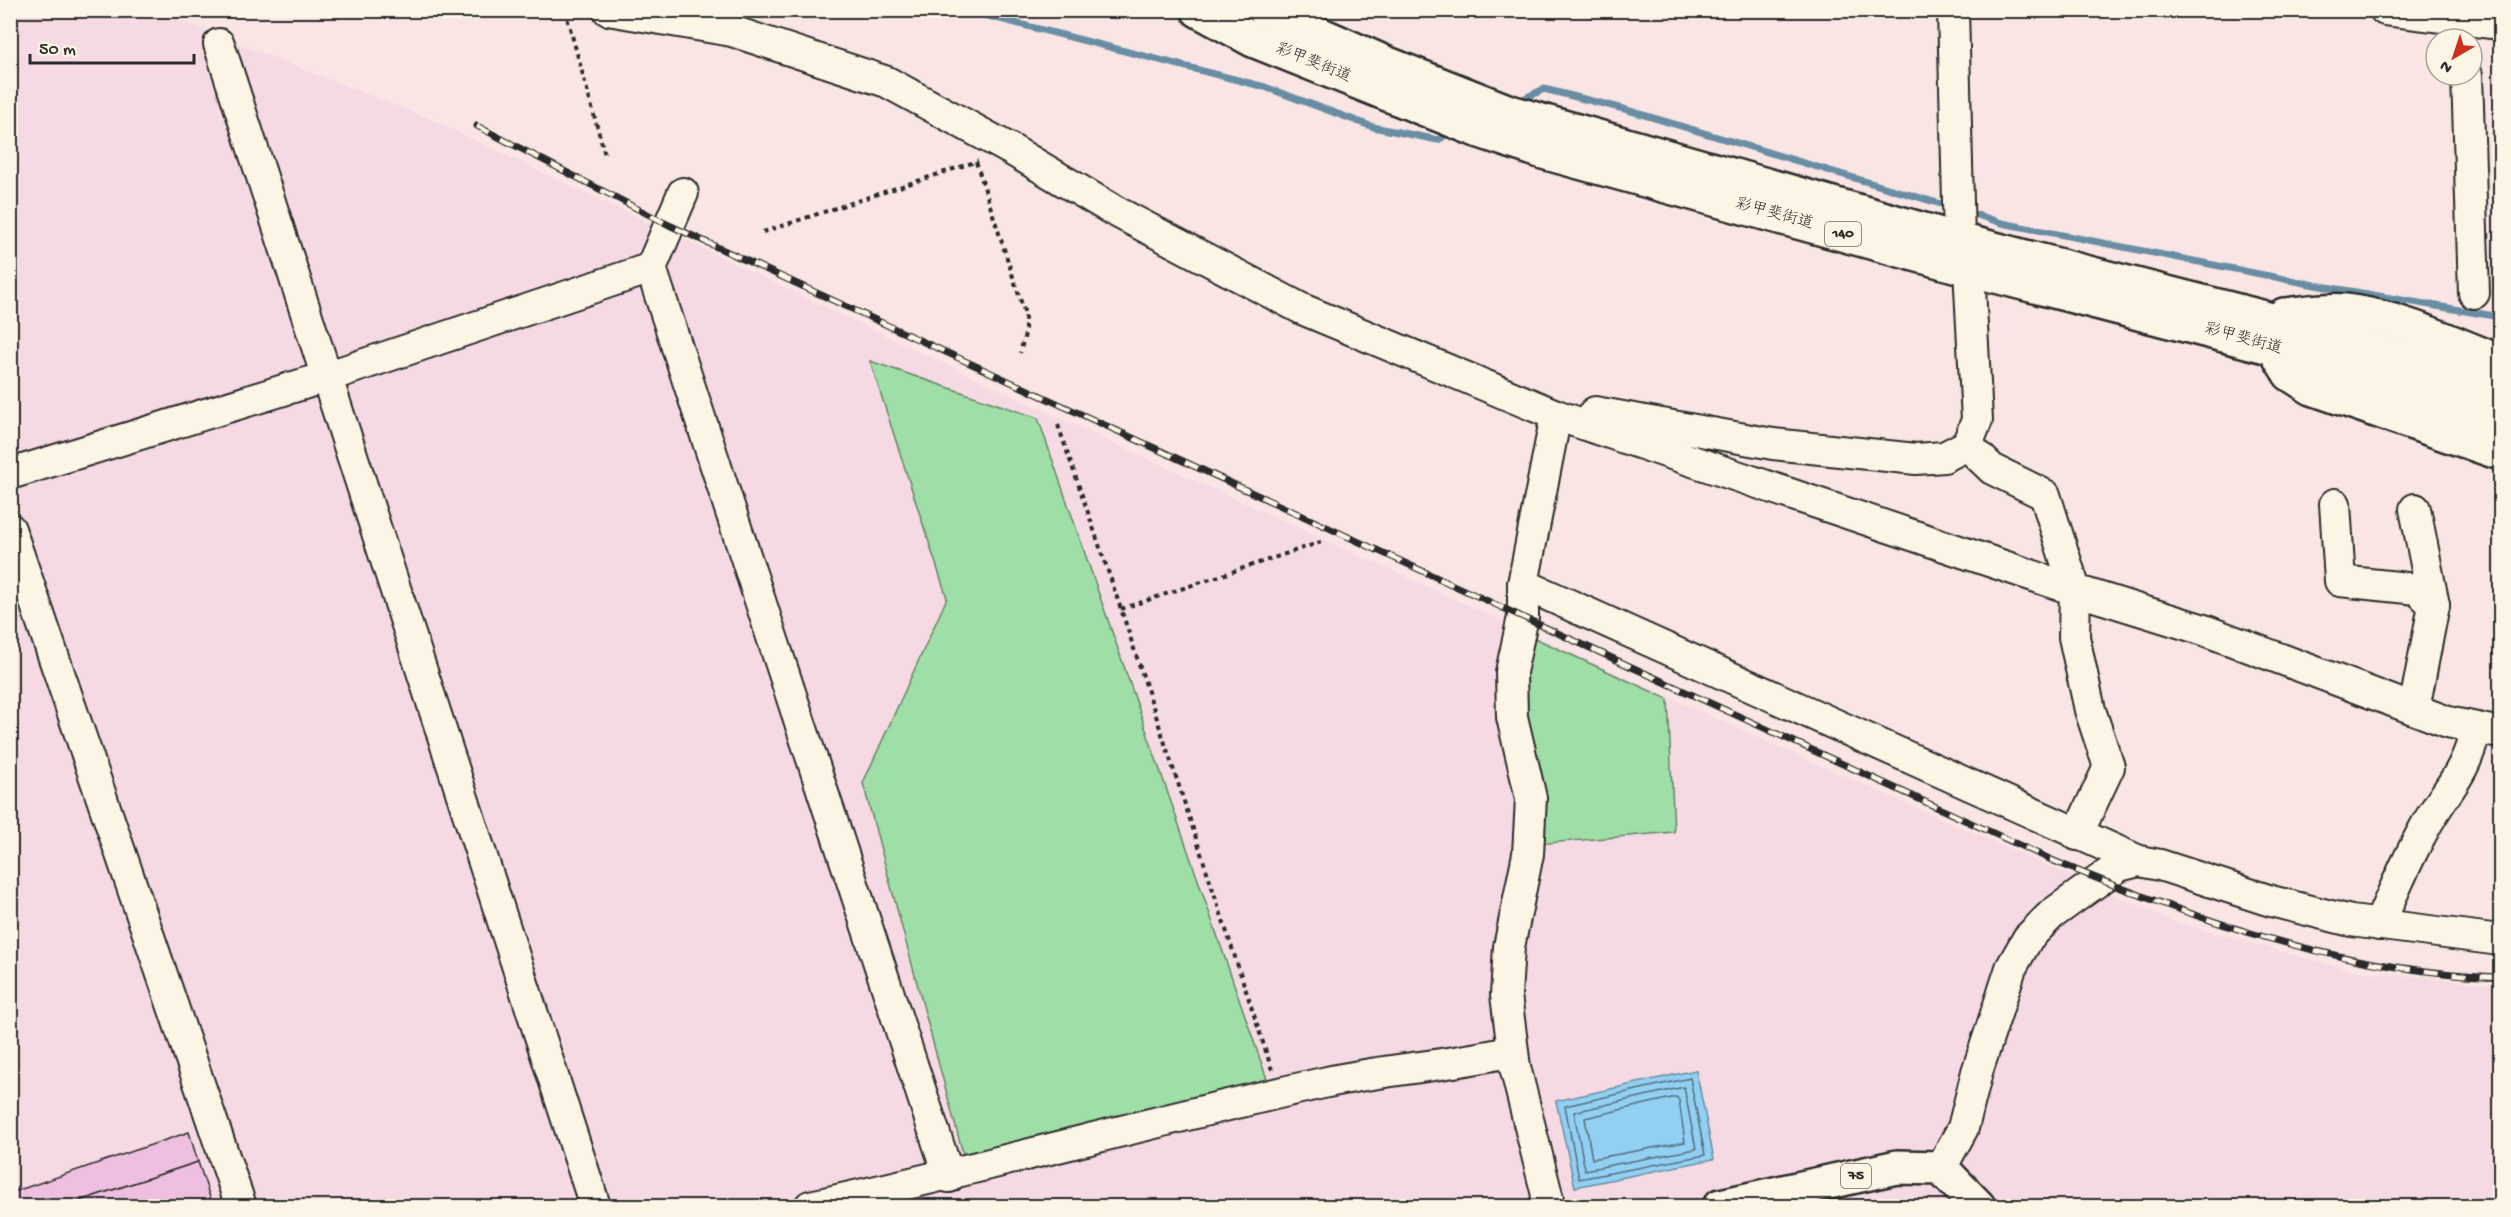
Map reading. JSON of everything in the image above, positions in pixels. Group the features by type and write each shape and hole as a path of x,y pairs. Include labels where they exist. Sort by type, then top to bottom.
{"main road":[{"name":"彩甲斐街道","path":"1198,10 1253,40 1477,130 1543,152 1964,254 2261,316 2407,359 2500,392"},
{"name":"彩甲斐街道","path":"1266,10 1383,62 1507,111 2274,348 2476,412 2500,423"},
{"path":"2261,316 2342,311 2360,313 2436,336 2500,362"},
{"path":"2274,348 2290,374 2312,388 2500,453"},
{"name":"75","path":"1720,1206 1897,1167 1941,1168"},
{"path":"1941,1168 1978,1206"}],"street":[{"path":"608,10 732,31 887,82 1010,149 1113,210 1302,309 1556,415 2075,590 2204,630 2414,709 2488,731 2471,753 2462,771 2425,827 2379,925"},
{"path":"1556,415 1589,411 1773,444 1916,459 1944,457 1967,445 1977,420 1964,254 1953,10"},
{"path":"2385,10 2454,27"},
{"path":"2483,27 2500,24"},
{"path":"219,44 595,1206"},
{"path":"2467,87 2474,294"},
{"path":"683,193 651,268 949,1176"},
{"path":"10,474 326,377 651,268"},
{"path":"1544,1206 1548,1199 1512,1051 1506,995 1509,947 1528,854 1532,798 1512,717 1511,672 1523,617 1523,584 1556,415"},
{"path":"1967,445 1992,469 2045,495 2075,590 2074,637 2090,710 2109,767 2077,835"},
{"path":"2335,504 2340,581 2417,590 2434,605"},
{"path":"2414,709 2434,605 2415,509"},
{"path":"10,529 241,1206"},
{"path":"1523,584 2139,861 2160,865 2271,901 2351,921 2500,940"},
{"path":"1941,1168 1963,1128 1977,1072 2011,969 2028,938 2052,914 2119,866 2139,861"},
{"path":"810,1206 949,1176 1325,1082 1465,1062 1512,1051"}],"path":[{"path":"566,10 605,155"},
{"path":"763,232 1010,149"},
{"path":"976,162 1025,314 1025,334 1020,353"},
{"path":"1058,425 1121,609 1280,1094"},
{"path":"1121,609 1321,542"}],"shaded area":[{"path":"10,11 155,11 430,119 1061,419 1765,741 2175,922 2353,971 2500,985 2500,1206 11,1206"}],"green space":[{"path":"870,361 1038,418 1269,1085 965,1161 863,783 947,598"},
{"path":"1530,636 1668,699 1674,832 1537,844 1518,719"}],"water":[{"path":"1696,1070 1714,1159 1575,1187 1556,1101"}],"building":[{"path":"189,1132 198,1162 64,1206 10,1206 10,1193"},
{"path":"198,1162 213,1206 64,1206"}],"waterway":[{"path":"965,10 1265,87 1373,127 1438,140 1443,137"},
{"path":"1517,102 1544,89 1624,109 1951,207"},
{"path":"1965,211 2002,223 2315,285 2500,317"}],"railway":[{"path":"477,126 669,225 2054,861 2217,922 2328,954 2442,973 2500,977"}]}
